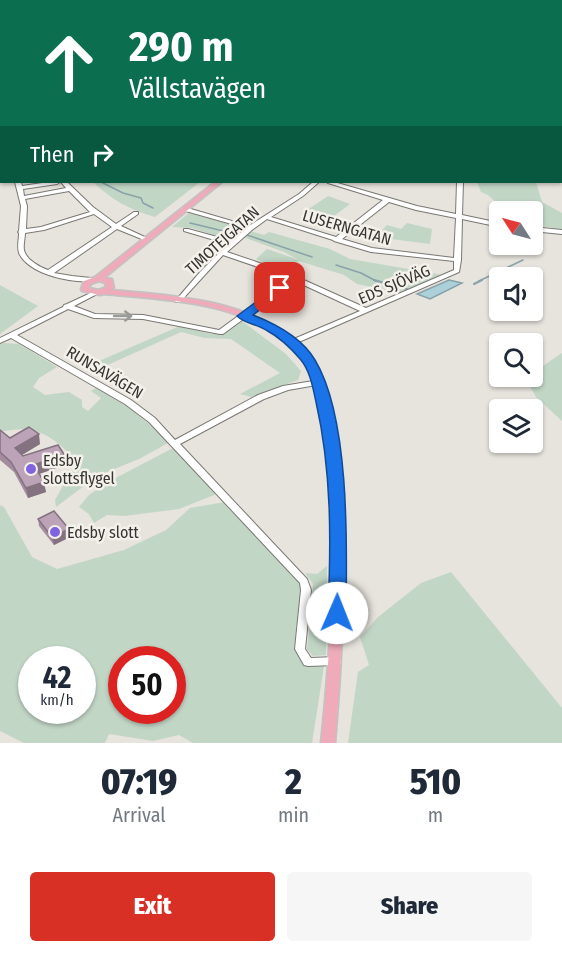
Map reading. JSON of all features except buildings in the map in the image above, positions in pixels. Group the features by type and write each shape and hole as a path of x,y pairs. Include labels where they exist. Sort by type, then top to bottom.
{"main road":[{"path":"90,284 218,183"},
{"path":"99,292 110,283 123,259"},
{"path":"90,284 110,283 138,295"},
{"path":"90,284 99,292 178,301 244,316 270,327 292,343 308,360 319,382 327,420 334,465 339,541 336,661 328,743"}],"street":[{"path":"44,183 19,185 22,198 21,251 31,264 49,273 90,284"},
{"path":"65,183 95,212 115,226 146,240"},
{"name":"TIMOTEJGATAN","path":"178,301 194,281 233,243 315,183"},
{"path":"333,183 387,200 458,218 489,223"},
{"path":"458,260 460,183"},
{"path":"22,198 69,189"},
{"path":"336,240 387,200"},
{"path":"184,209 251,228"},
{"path":"21,232 42,229 95,212"},
{"path":"49,273 136,213"},
{"name":"LUSERNGATAN","path":"266,217 371,250 458,260"},
{"path":"186,230 233,243"},
{"path":"543,231 562,232"},
{"path":"223,253 294,278 366,311"},
{"name":"EDS SJÖVÄG","path":"292,343 457,271 458,260"},
{"path":"66,306 94,316 143,317 211,332 226,329 294,278"},
{"path":"66,306 90,284"},
{"path":"0,341 66,306 99,292"},
{"name":"RUNSAVÄGEN","path":"12,335 128,402 152,420 304,582 306,590 300,649 308,662 336,661"},
{"path":"174,444 261,397 286,388 319,382"}],"green space":[{"path":"94,183 199,183 155,217 122,204"},
{"path":"477,183 536,183 542,201 494,201 481,192"},
{"path":"328,196 350,204 326,222 301,214"},
{"path":"543,203 562,213 562,229 543,226"},
{"path":"189,213 244,228 230,240 192,228 172,227"},
{"path":"407,223 432,229 430,244 375,237 387,225 401,229"},
{"path":"249,231 264,235 269,232 330,249 350,259 443,275 405,294 357,284 344,275 299,261 284,272 256,259 267,249 299,260 243,237"},
{"path":"0,285 38,306 0,334"},
{"path":"242,321 286,354 301,371 298,380 251,397 240,394 280,373 231,339 205,338 181,332 92,372 83,368 180,326 212,334 221,333"},
{"path":"0,344 19,344 57,367 39,378 33,387 45,395 69,392 82,400 82,407 88,411 101,398 91,391 96,388 130,408 170,442 139,459 97,476 56,507 55,500 77,461 60,445 43,434 24,429 0,432"},
{"path":"562,353 562,421 543,403 543,399 536,397 530,387 543,387 543,366"},
{"path":"175,447 216,493 214,495 179,509 125,516 107,515 94,523 89,514 79,507 89,495 108,482"},
{"path":"225,502 302,586 297,650 304,666 324,666 312,743 193,743 179,735 153,741 109,734 105,743 24,743 0,731 0,505 4,507 32,557 57,569 124,550 166,530 190,508"},
{"path":"327,566 326,655 313,656 307,649 313,584 305,573 317,574"},
{"path":"451,572 562,708 562,743 348,743 358,672 369,665 360,637 378,617 421,583"}],"water":[{"path":"449,280 462,283 430,299 417,294"}],"waterway":[{"path":"103,183 123,193 141,198 143,203 153,208"},
{"path":"190,223 236,234"},
{"path":"247,235 312,257"},
{"path":"479,281 523,260"},
{"path":"336,265 374,280"},
{"path":"374,280 407,289"},
{"path":"474,284 482,280"}],"place":[{"name":"Edsby slottsflygel","path":"31,469"},
{"name":"Edsby slott","path":"55,532"}],"route":[{"path":"280,288 244,316 270,327 292,343 308,360 319,382 334,465 339,541 337,613"}]}
